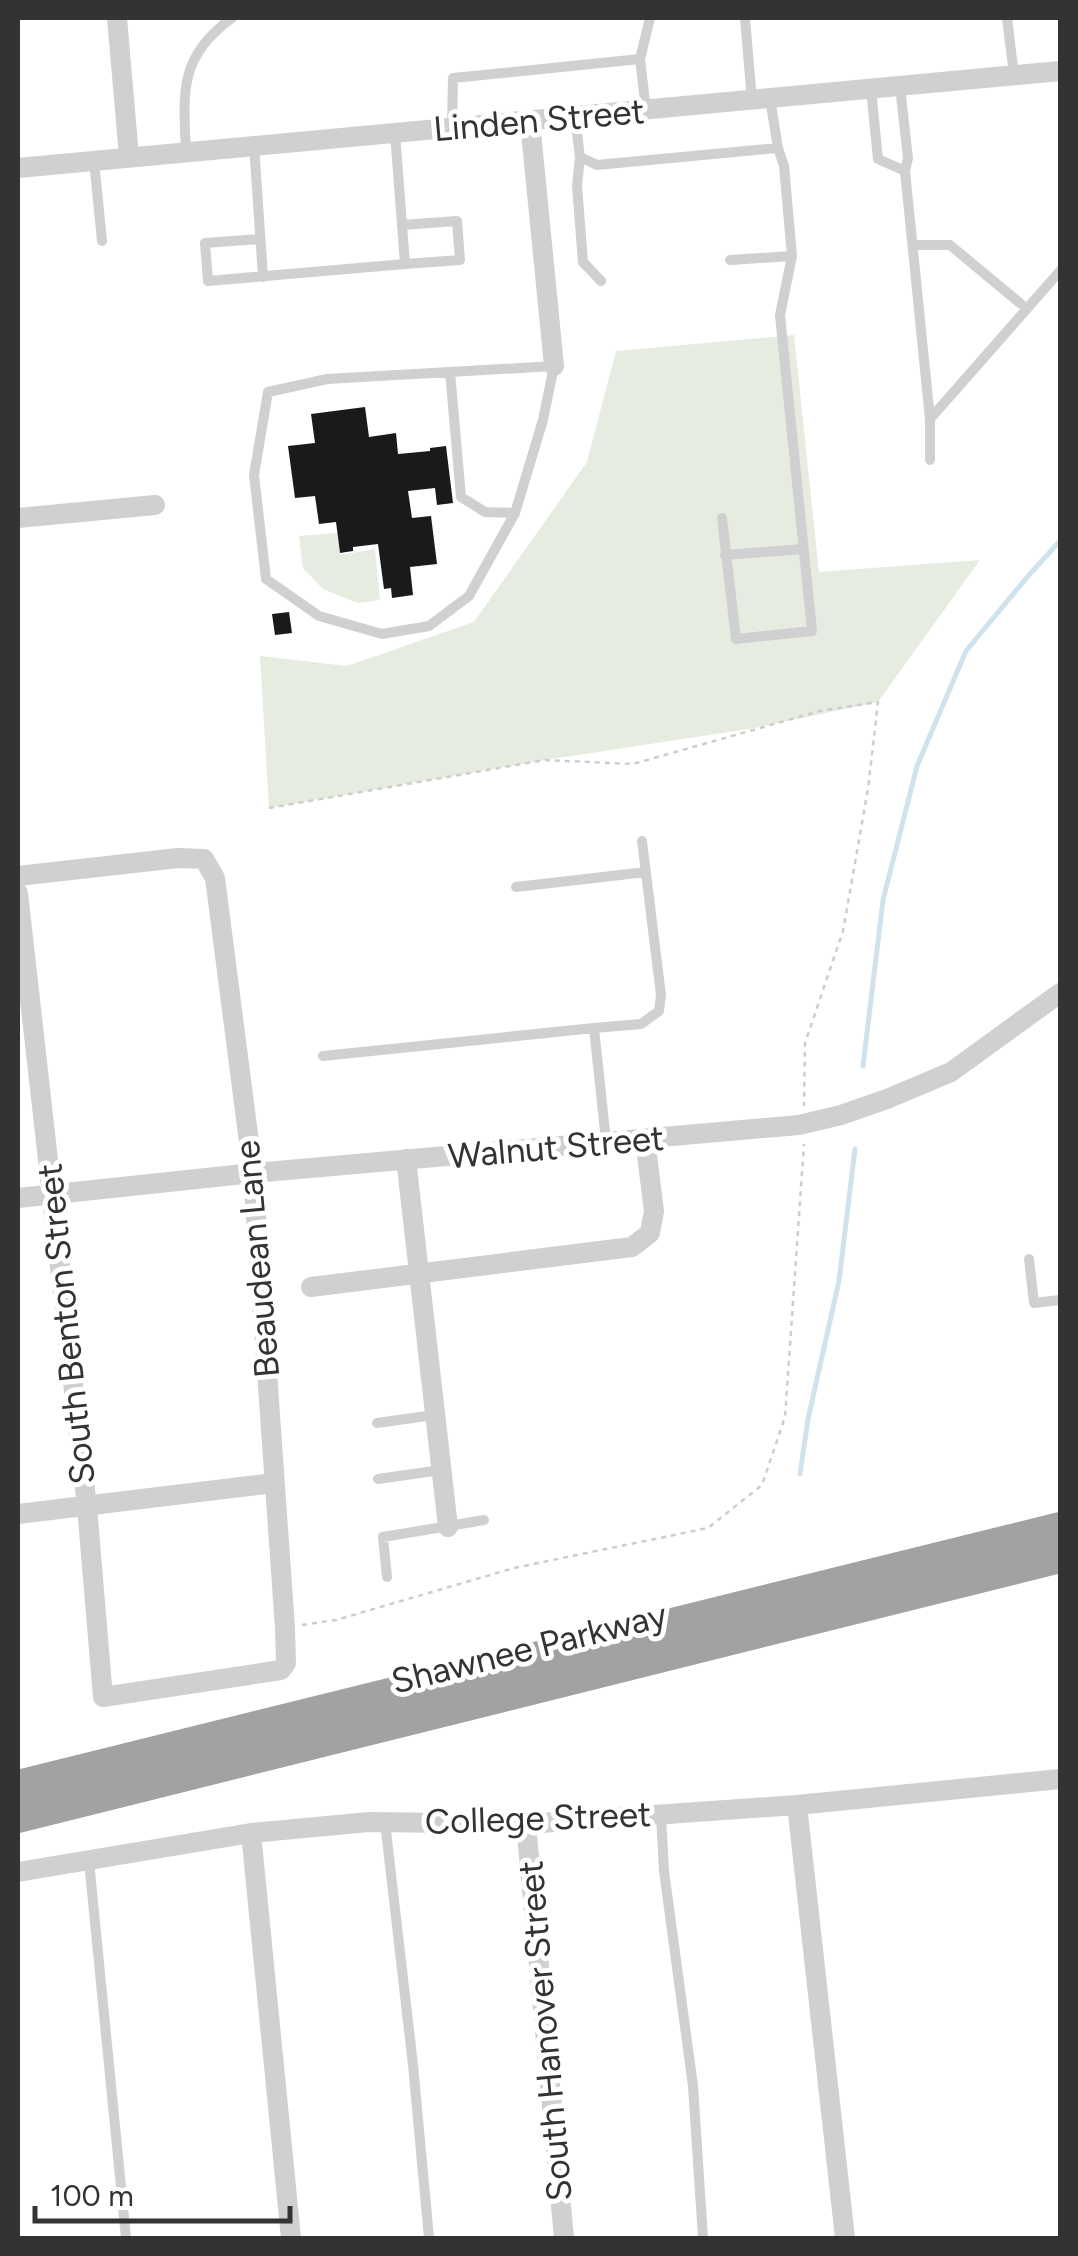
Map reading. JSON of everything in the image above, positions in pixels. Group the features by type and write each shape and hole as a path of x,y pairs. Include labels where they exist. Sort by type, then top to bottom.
{"highway":[{"name":"Shawnee Parkway","path":"18,1786 1060,1528"},
{"name":"Shawnee Parkway","path":"18,1816 1060,1557"}],"street":[{"path":"117,18 129,156"},
{"name":"Linden Street","path":"18,168 1060,72"},
{"path":"530,122 554,366"},
{"path":"18,518 155,504"},
{"name":"Beaudean Lane","path":"18,876 178,858 204,860 215,878 252,1172 286,1662"},
{"name":"South Benton Street","path":"18,893 104,1696 282,1670 286,1662"},
{"name":"Walnut Street","path":"18,1198 252,1172 804,1124 887,1099 951,1072 1060,993"},
{"path":"311,1287 632,1247 650,1233 654,1211 645,1139"},
{"path":"406,1160 448,1527"},
{"path":"18,1514 274,1483"},
{"name":"College Street","path":"18,1872 251,1833 385,1822 526,1824 797,1805 1060,1779"},
{"path":"797,1805 845,2238"},
{"name":"South Hanover Street","path":"526,1824 564,2238"},
{"path":"251,1833 291,2238"}],"lane":[{"path":"186,151 184,94 189,70 208,38 232,18"},
{"path":"646,111 640,59 650,18"},
{"path":"722,518 736,639 812,631 780,315 792,256 784,166 761,100 744,18"},
{"path":"1007,18 1014,76"},
{"path":"452,128 453,78 640,59"},
{"path":"900,86 908,158 904,171 930,419 930,460"},
{"path":"870,90 878,158 904,171"},
{"path":"575,117 583,262 601,280"},
{"path":"394,133 405,264"},
{"path":"254,146 263,277"},
{"path":"580,156 597,165 778,148"},
{"path":"94,160 102,241"},
{"path":"260,239 205,244 208,281 460,260 457,221 402,225"},
{"path":"913,246 950,245 1027,309"},
{"path":"730,260 792,256"},
{"path":"930,419 1060,272"},
{"path":"554,366 544,420 514,513 468,596 429,626 382,634 319,616 266,579 254,475 268,392 327,378 450,372 554,366"},
{"path":"450,372 461,497 485,512 514,513"},
{"path":"725,555 803,549"},
{"path":"323,1056 641,1024 660,1011 661,995 642,840"},
{"path":"516,886 646,872"},
{"path":"594,1028 606,1142"},
{"path":"1029,1260 1034,1303 1060,1300"},
{"path":"377,1423 435,1414"},
{"path":"378,1478 442,1470"},
{"path":"387,1576 382,1537 484,1520"},
{"path":"662,1814 664,1871 693,2086 703,2238"},
{"path":"385,1822 429,2238"},
{"path":"88,1860 126,2238"}],"path":[{"path":"269,808 545,760 633,764 820,711 878,702 868,789 843,931 805,1043 804,1170 785,1417 762,1485 708,1528 514,1568 336,1620 286,1628"}],"shaded area":[{"path":"794,335 819,572 980,560 878,702 749,729 269,808 260,656 347,666 474,622 587,462 616,351"},
{"path":"337,533 340,555 375,549 380,600 358,603 323,589 303,568 299,536"}],"building":[{"path":"365,407 369,437 396,433 398,454 446,446 453,503 437,505 435,488 408,491 412,518 431,516 437,564 410,567 413,595 392,598 391,588 384,589 378,544 340,553 336,522 319,524 315,496 295,498 288,446 315,443 311,414"},
{"path":"289,612 292,633 275,635 272,614"}],"waterway":[{"path":"863,1066 883,900 917,766 966,651 1060,541"},
{"path":"800,1474 808,1419 839,1281 855,1149"}]}
